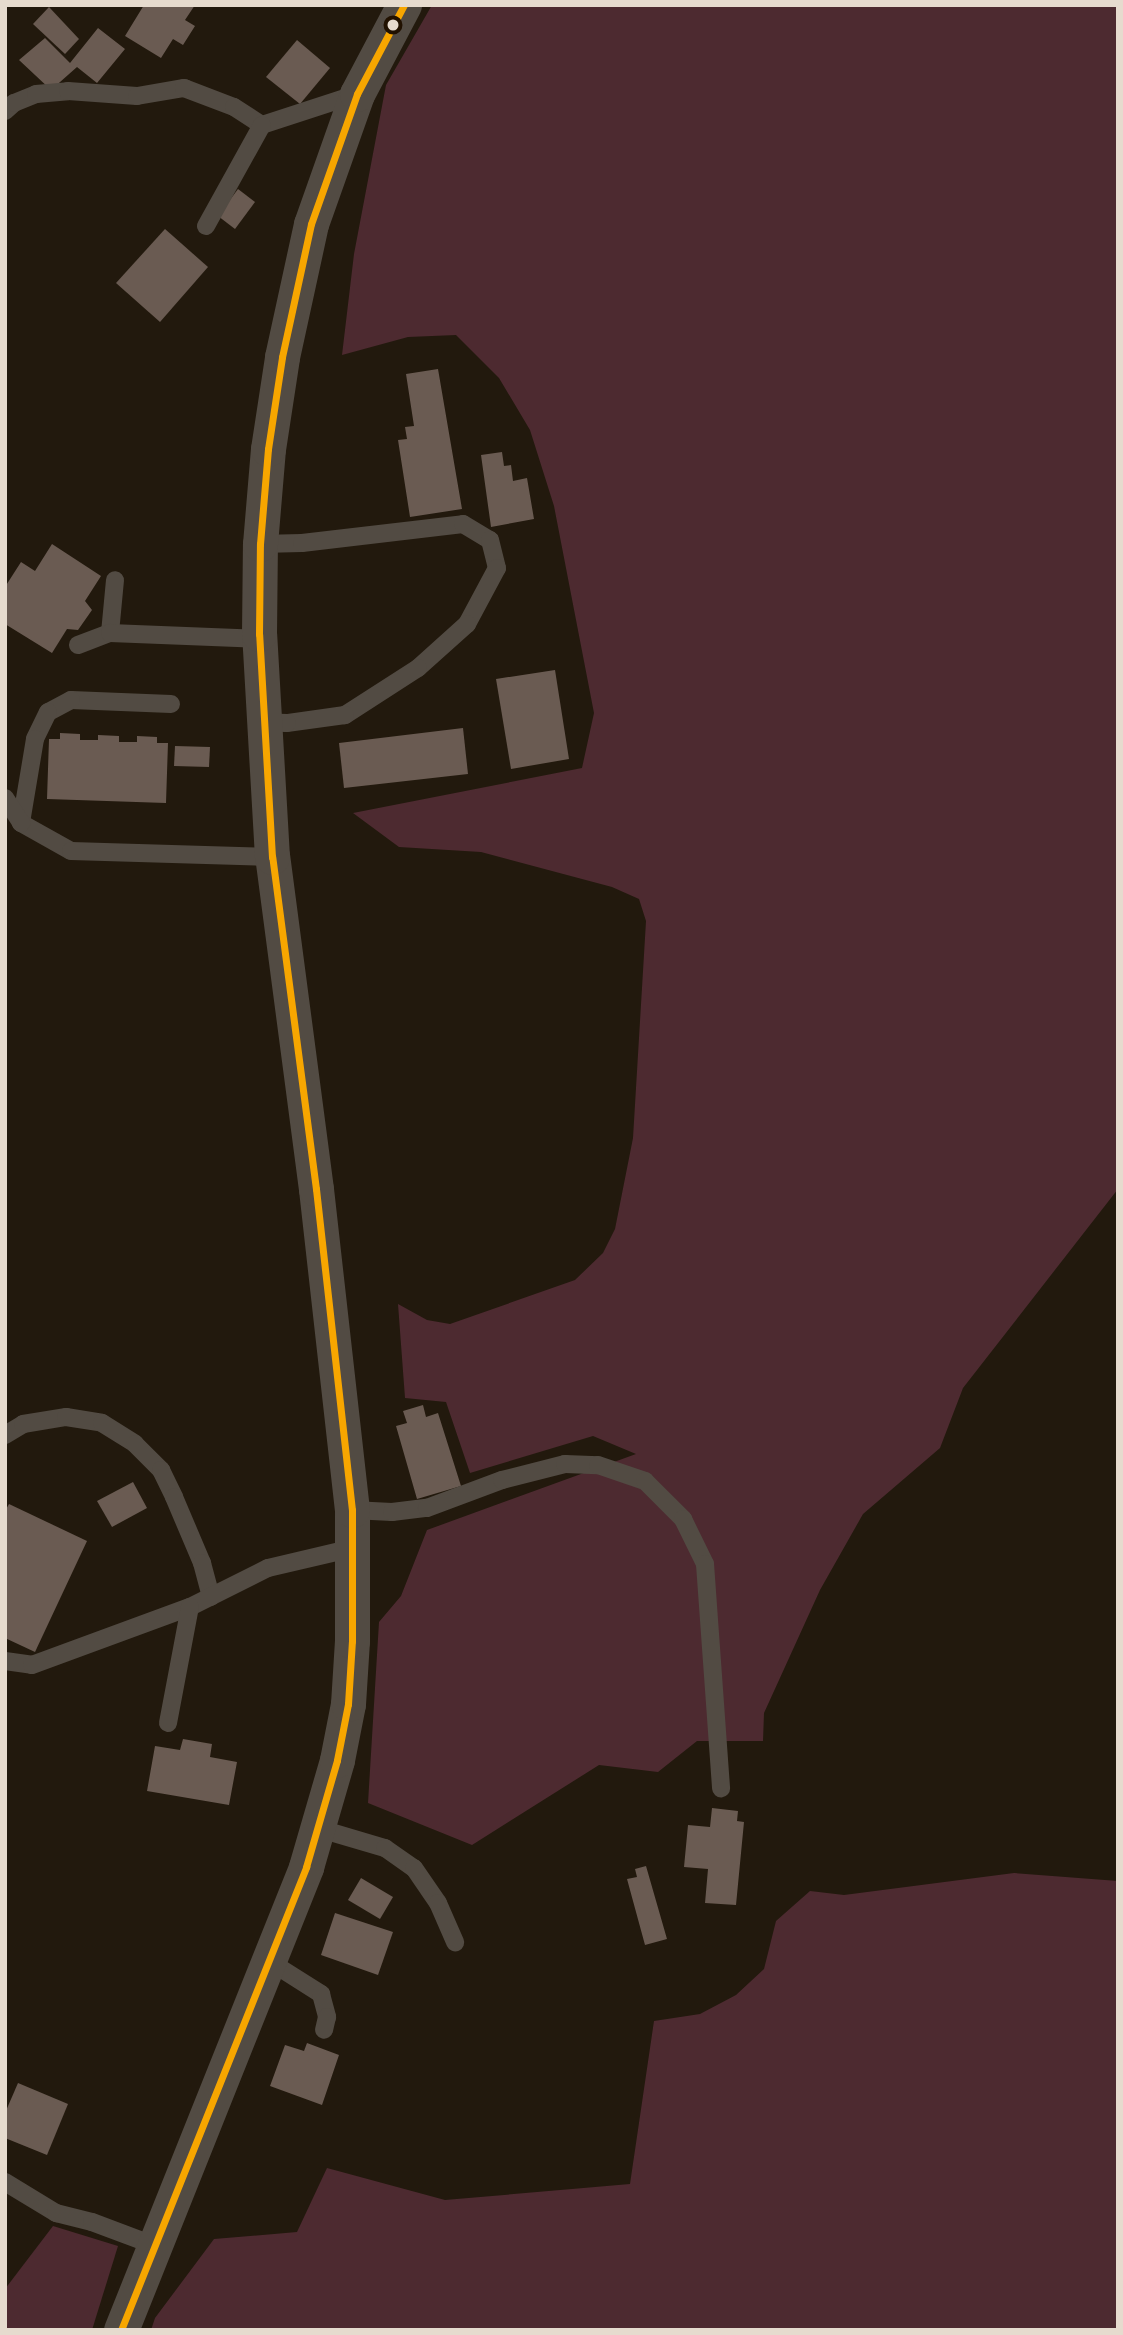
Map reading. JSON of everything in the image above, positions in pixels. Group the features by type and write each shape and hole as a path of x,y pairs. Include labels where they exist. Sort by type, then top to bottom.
{"street":[{"path":"121,2330 306,1867 337,1760 348,1704 352,1510 314,1175 272,857 259,639 260,544 268,449 291,317 311,224 357,94 404,5"}],"lane":[{"path":"5,111 14,103 36,94 68,91 137,96 184,88 234,107 262,125"},
{"path":"206,226 262,125 357,94"},
{"path":"260,544 302,543 463,524 490,540 497,568 467,624 418,668 345,715 287,723 264,722"},
{"path":"110,633 115,580"},
{"path":"78,645 110,633 259,639"},
{"path":"21,823 34,738 48,712 71,700 171,704"},
{"path":"5,798 21,823 71,851 272,857"},
{"path":"5,1435 23,1424 66,1417 102,1423 135,1444 161,1470 202,1563 211,1597"},
{"path":"352,1510 392,1512 427,1508 502,1480 565,1464 598,1465 645,1481 683,1518 705,1564 721,1788"},
{"path":"5,1661 32,1665 190,1608 268,1568 353,1548"},
{"path":"169,1723 190,1608"},
{"path":"317,1828 385,1848 414,1868 438,1902 455,1942"},
{"path":"269,1961 321,1994 327,2017 324,2030"},
{"path":"5,2182 56,2213 92,2222 156,2246"}],"shaded area":[{"path":"432,5 1118,5 1118,1189 963,1388 940,1448 863,1514 820,1590 764,1713 763,1741 697,1741 658,1772 599,1765 472,1845 368,1803 379,1622 401,1596 427,1530 636,1454 593,1436 470,1473 446,1402 405,1398 398,1304 427,1320 450,1324 575,1280 603,1253 615,1229 633,1138 646,921 639,899 612,887 481,852 399,847 353,813 582,768 594,713 554,506 530,430 499,378 456,335 408,337 342,355 354,254 386,85"},
{"path":"1014,1873 1118,1881 1118,2330 151,2330 155,2318 214,2239 297,2232 327,2168 445,2200 630,2184 654,2021 700,2014 736,1995 764,1969 776,1921 810,1891 844,1895"},
{"path":"53,2226 118,2246 92,2330 5,2330 5,2289"}],"building":[{"path":"144,5 195,5 185,20 195,26 183,45 173,39 161,58 125,36"},
{"path":"49,7 79,39 65,54 33,24"},
{"path":"98,28 125,49 97,83 77,67 51,90 19,60 45,38 70,63"},
{"path":"297,40 330,68 300,104 266,77"},
{"path":"238,189 255,202 235,229 218,216"},
{"path":"165,229 208,267 160,322 116,283"},
{"path":"438,369 462,509 410,517 398,440 407,439 405,427 414,426 406,374"},
{"path":"502,452 504,466 511,465 513,481 527,478 534,519 491,527 481,455"},
{"path":"52,544 101,576 85,601 92,610 78,630 67,629 52,653 5,624 5,587 21,562 35,571"},
{"path":"555,670 569,759 511,769 496,679"},
{"path":"463,728 468,774 344,788 339,743"},
{"path":"60,733 80,734 80,740 98,740 98,735 119,736 119,742 137,742 137,736 157,737 157,743 168,743 166,803 47,799 49,739 60,739"},
{"path":"175,746 210,747 209,767 174,766"},
{"path":"423,1405 426,1417 438,1413 461,1486 417,1499 396,1426 407,1423 403,1411"},
{"path":"133,1482 147,1508 112,1527 97,1501"},
{"path":"9,1504 87,1541 35,1652 5,1638 5,1511"},
{"path":"183,1739 212,1744 210,1757 237,1762 229,1805 147,1791 155,1746 180,1750"},
{"path":"712,1808 738,1811 737,1821 744,1822 736,1905 705,1903 708,1869 684,1867 688,1825 710,1827"},
{"path":"646,1866 667,1939 645,1945 627,1879 637,1877 635,1869"},
{"path":"361,1878 393,1897 380,1919 348,1900"},
{"path":"335,1913 393,1932 378,1975 321,1955"},
{"path":"307,2043 339,2055 322,2105 270,2086 285,2045 304,2051"},
{"path":"18,2083 68,2104 47,2155 5,2138 5,2113"}],"transit line":[{"path":"121,2330 306,1867 337,1760 348,1704 352,1641 352,1510 316,1189 272,857 259,634 260,544 268,449 282,357 311,224 357,94 404,5"}]}
